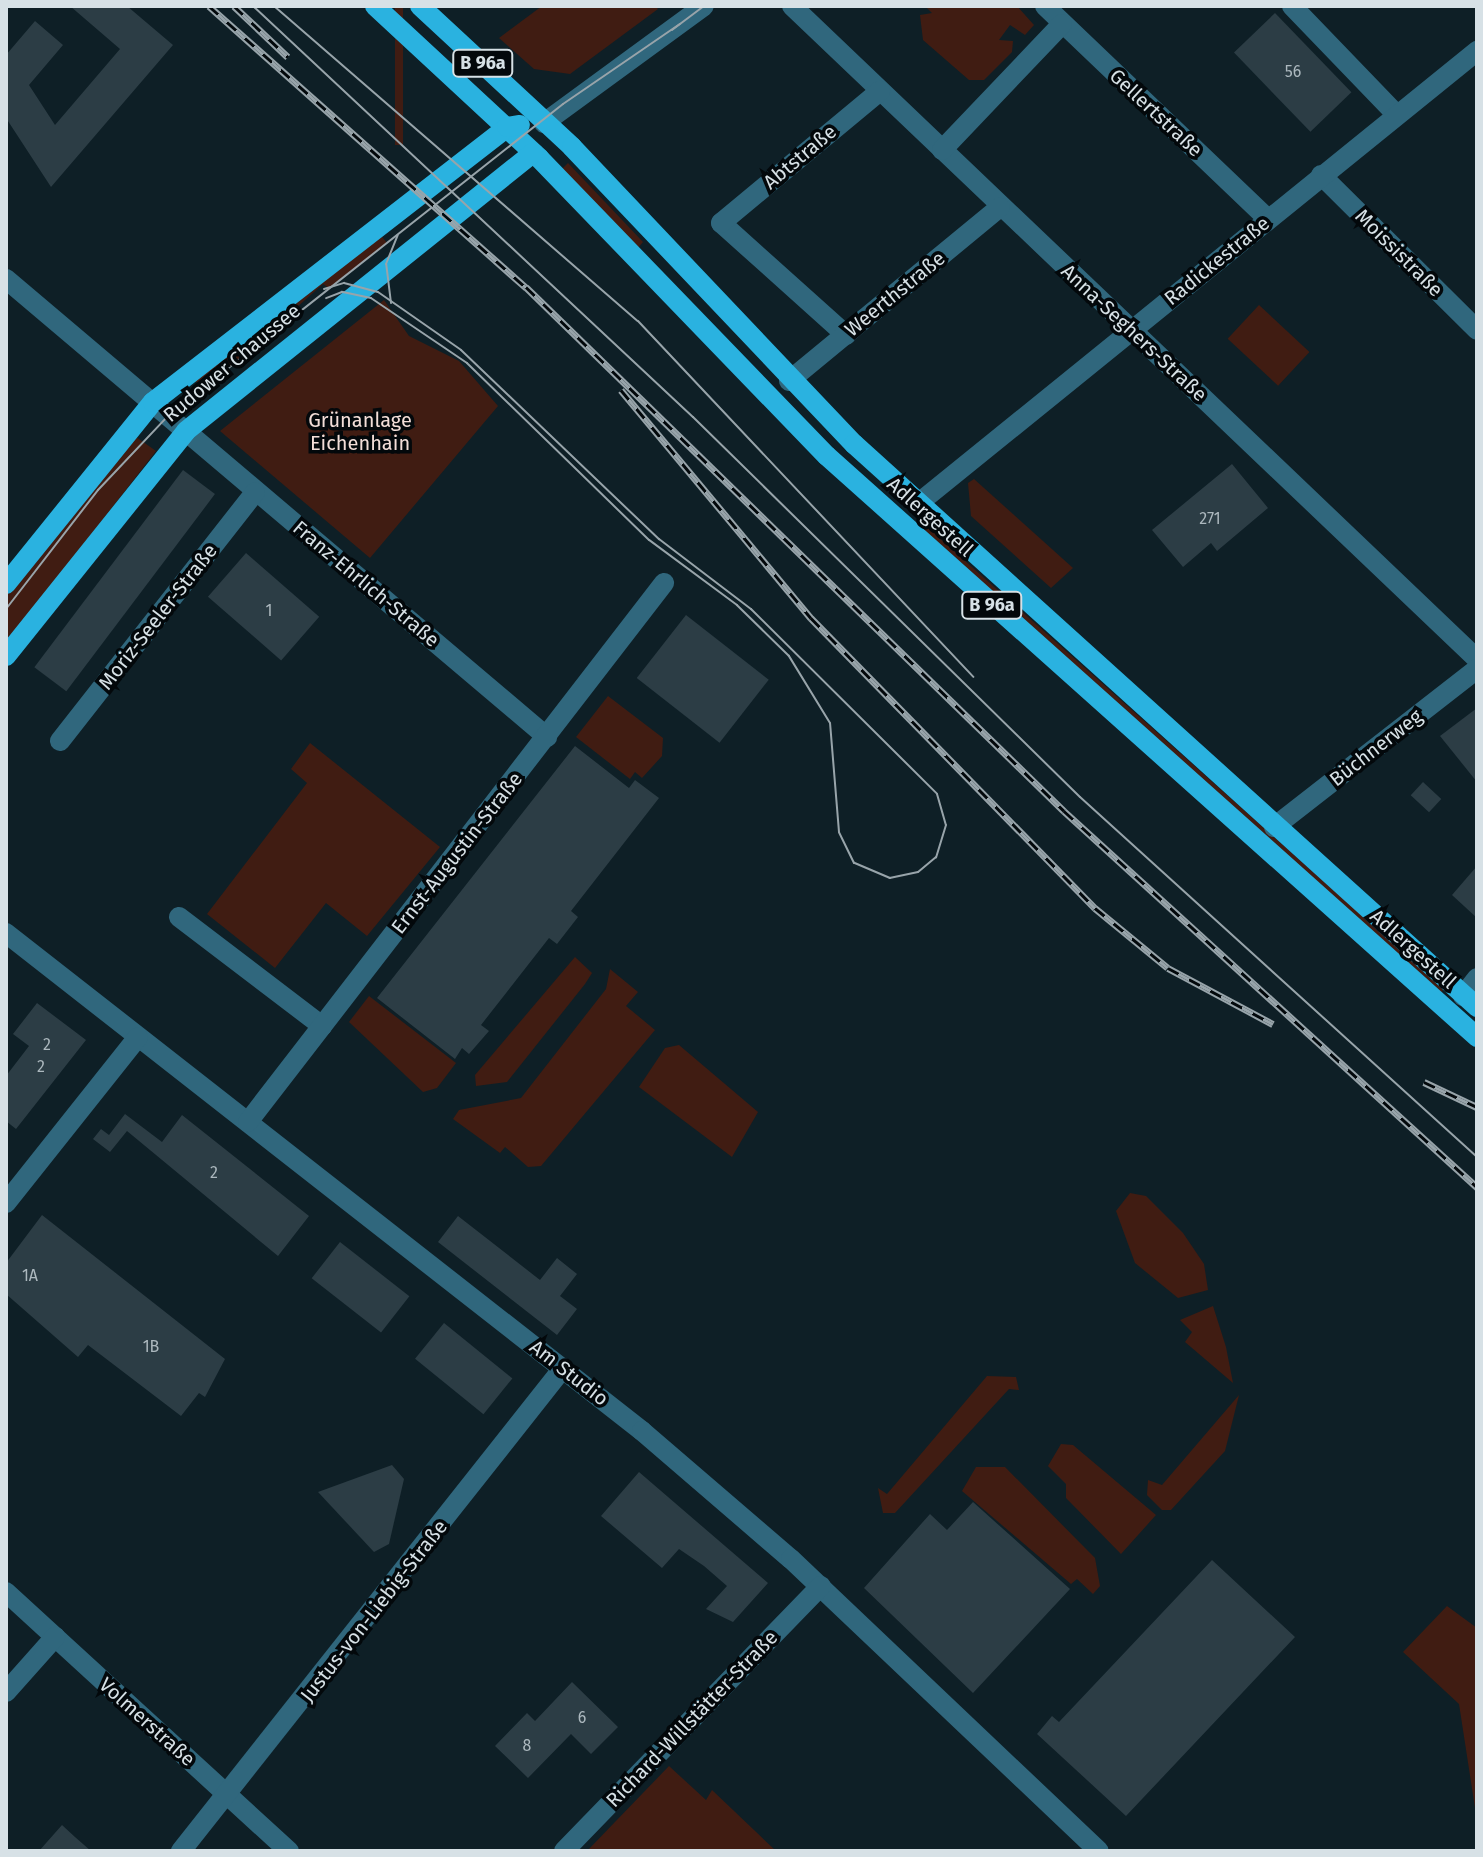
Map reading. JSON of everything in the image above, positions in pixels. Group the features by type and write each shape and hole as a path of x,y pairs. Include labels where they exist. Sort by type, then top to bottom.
{"main road":[{"name":"Adlergestell","path":"375,6 507,127 827,456 1477,1037"},
{"name":"Adlergestell","path":"421,7 544,123 789,381 1274,827 1470,1002"},
{"path":"507,127 544,123 533,153"},
{"name":"Rudower Chaussee","path":"6,584 153,402 507,127"},
{"name":"Rudower Chaussee","path":"6,656 186,431 533,153"},
{"path":"1449,1013 1470,1002"}],"street":[{"path":"544,123 704,6"},
{"name":"Anna-Seghers-Straße","path":"792,6 1477,659"},
{"name":"Gellertstraße","path":"1045,6 1268,219"},
{"path":"1292,6 1397,115"},
{"path":"942,150 1062,24"},
{"name":"Radickestraße","path":"920,502 1477,51"},
{"name":"Abtstraße","path":"846,335 721,223 880,91"},
{"name":"Moissistraße","path":"1321,175 1477,330"},
{"name":"Weerthstraße","path":"789,381 1000,207"},
{"name":"Franz-Ehrlich-Straße","path":"6,279 547,737"},
{"name":"Moriz-Seeler-Straße","path":"60,741 255,492"},
{"name":"Ernst-Augustin-Straße","path":"248,1122 664,583"},
{"name":"Büchnerweg","path":"1274,827 1477,669"},
{"path":"179,917 322,1026"},
{"name":"Am Studio","path":"6,933 563,1368 821,1586 1099,1851"},
{"path":"1470,1002 1477,978"},
{"path":"6,1203 138,1037"},
{"name":"Justus-von-Liebig-Straße","path":"181,1851 229,1796 563,1368"},
{"name":"Richard-Willstätter-Straße","path":"564,1851 821,1586"},
{"name":"Volmerstraße","path":"6,1592 289,1851"},
{"path":"6,1692 55,1637"}],"green space":[{"path":"395,6 403,6 403,145 395,145"},
{"path":"542,6 655,6 658,9 570,74 534,69 499,38"},
{"path":"925,6 1017,6 1034,25 1025,35 1010,25 999,40 1013,41 1012,52 984,80 969,80 923,40 920,15 932,13"},
{"path":"568,163 643,242 638,248 561,170"},
{"path":"379,233 387,243 329,288 323,284 207,387 194,381"},
{"name":"Grünanlage Eichenhain","path":"384,300 409,336 459,361 498,406 370,558 220,431"},
{"path":"1259,305 1309,352 1278,386 1228,339"},
{"path":"132,434 156,451 6,644 6,593"},
{"path":"974,479 1073,568 1051,588 971,516 968,483"},
{"path":"925,525 1444,989 1440,994 921,528"},
{"path":"608,696 663,738 662,756 642,778 635,772 630,779 576,737"},
{"path":"310,743 440,847 367,936 326,903 275,968 207,914 307,783 291,769"},
{"path":"575,957 592,973 585,984 507,1082 476,1086 475,1075"},
{"path":"610,969 638,992 626,1006 655,1030 541,1166 528,1167 505,1147 500,1153 453,1119 459,1110 521,1098 606,989"},
{"path":"369,996 456,1063 437,1088 423,1092 349,1022"},
{"path":"679,1045 758,1112 732,1157 639,1087 665,1048"},
{"path":"1130,1193 1146,1196 1183,1233 1204,1264 1208,1290 1178,1298 1135,1263 1116,1211"},
{"path":"1213,1306 1233,1383 1185,1342 1192,1332 1180,1320"},
{"path":"987,1376 1016,1377 1019,1390 1009,1389 895,1513 883,1513 878,1488 887,1494"},
{"path":"1239,1395 1225,1451 1171,1510 1162,1510 1147,1495 1148,1480 1162,1485"},
{"path":"1061,1444 1073,1445 1156,1515 1121,1554 1066,1498 1066,1484 1048,1466"},
{"path":"976,1467 1005,1467 1095,1558 1100,1586 1093,1594 1077,1579 1071,1584 962,1491"},
{"path":"1447,1606 1477,1628 1477,1821 1459,1704 1403,1652"},
{"path":"669,1766 706,1800 712,1790 776,1851 587,1851"}],"building":[{"path":"70,6 127,6 173,45 51,187 6,118 6,55 35,21 63,45 29,85 55,125 120,49"},
{"path":"1275,13 1351,92 1310,132 1234,53"},
{"path":"1232,464 1268,508 1217,551 1211,543 1183,567 1152,530"},
{"path":"183,470 215,494 66,691 34,667"},
{"path":"246,553 319,617 281,660 208,597"},
{"path":"686,615 769,680 719,743 637,678"},
{"path":"1477,708 1477,782 1440,736"},
{"path":"575,746 629,788 635,780 659,798 571,911 578,917 557,944 549,938 481,1025 489,1031 469,1054 462,1048 455,1059 377,998"},
{"path":"1423,782 1441,799 1429,812 1411,795"},
{"path":"1477,866 1477,918 1452,895"},
{"path":"37,1003 86,1040 16,1129 6,1121 6,1076 29,1046 13,1034"},
{"path":"125,1114 162,1142 182,1115 309,1216 278,1256 127,1131 110,1152 93,1139 101,1129 109,1135"},
{"path":"42,1215 225,1359 205,1397 199,1393 181,1416 88,1345 78,1357 6,1294 6,1263"},
{"path":"458,1216 540,1280 557,1258 577,1274 560,1296 577,1309 557,1335 438,1242"},
{"path":"340,1242 409,1296 381,1332 312,1278"},
{"path":"444,1323 512,1378 483,1414 415,1359"},
{"path":"392,1465 404,1479 389,1544 374,1552 318,1492"},
{"path":"639,1472 768,1583 733,1622 706,1609 727,1586 704,1566 679,1549 662,1568 601,1516"},
{"path":"973,1502 1070,1589 973,1693 864,1588 930,1514 947,1530"},
{"path":"1212,1560 1295,1637 1126,1816 1037,1734 1052,1716 1059,1722"},
{"path":"572,1682 618,1727 591,1754 571,1734 528,1778 495,1746 527,1713 535,1721"},
{"path":"62,1825 75,1837 91,1851 39,1851"}],"tram line":[{"path":"253,6 693,417 1080,797 1477,1157"},
{"path":"274,6 638,321 973,677"},
{"path":"672,30 704,6"},
{"path":"6,609 98,490 169,415 563,104 680,24"},
{"path":"391,303 386,264 398,235"},
{"path":"324,289 344,283 378,292 461,350 659,539 751,609 937,794 946,825 936,857 918,872 890,878 854,863 839,832 830,723 789,656 737,605 649,540 467,363 371,298 342,292 326,298"}],"railway":[{"path":"209,6 526,287 1064,811 1477,1187"},
{"path":"234,6 288,57"},
{"path":"621,390 811,618 1095,908 1168,968 1273,1024"},
{"path":"1424,1082 1477,1107"}]}
